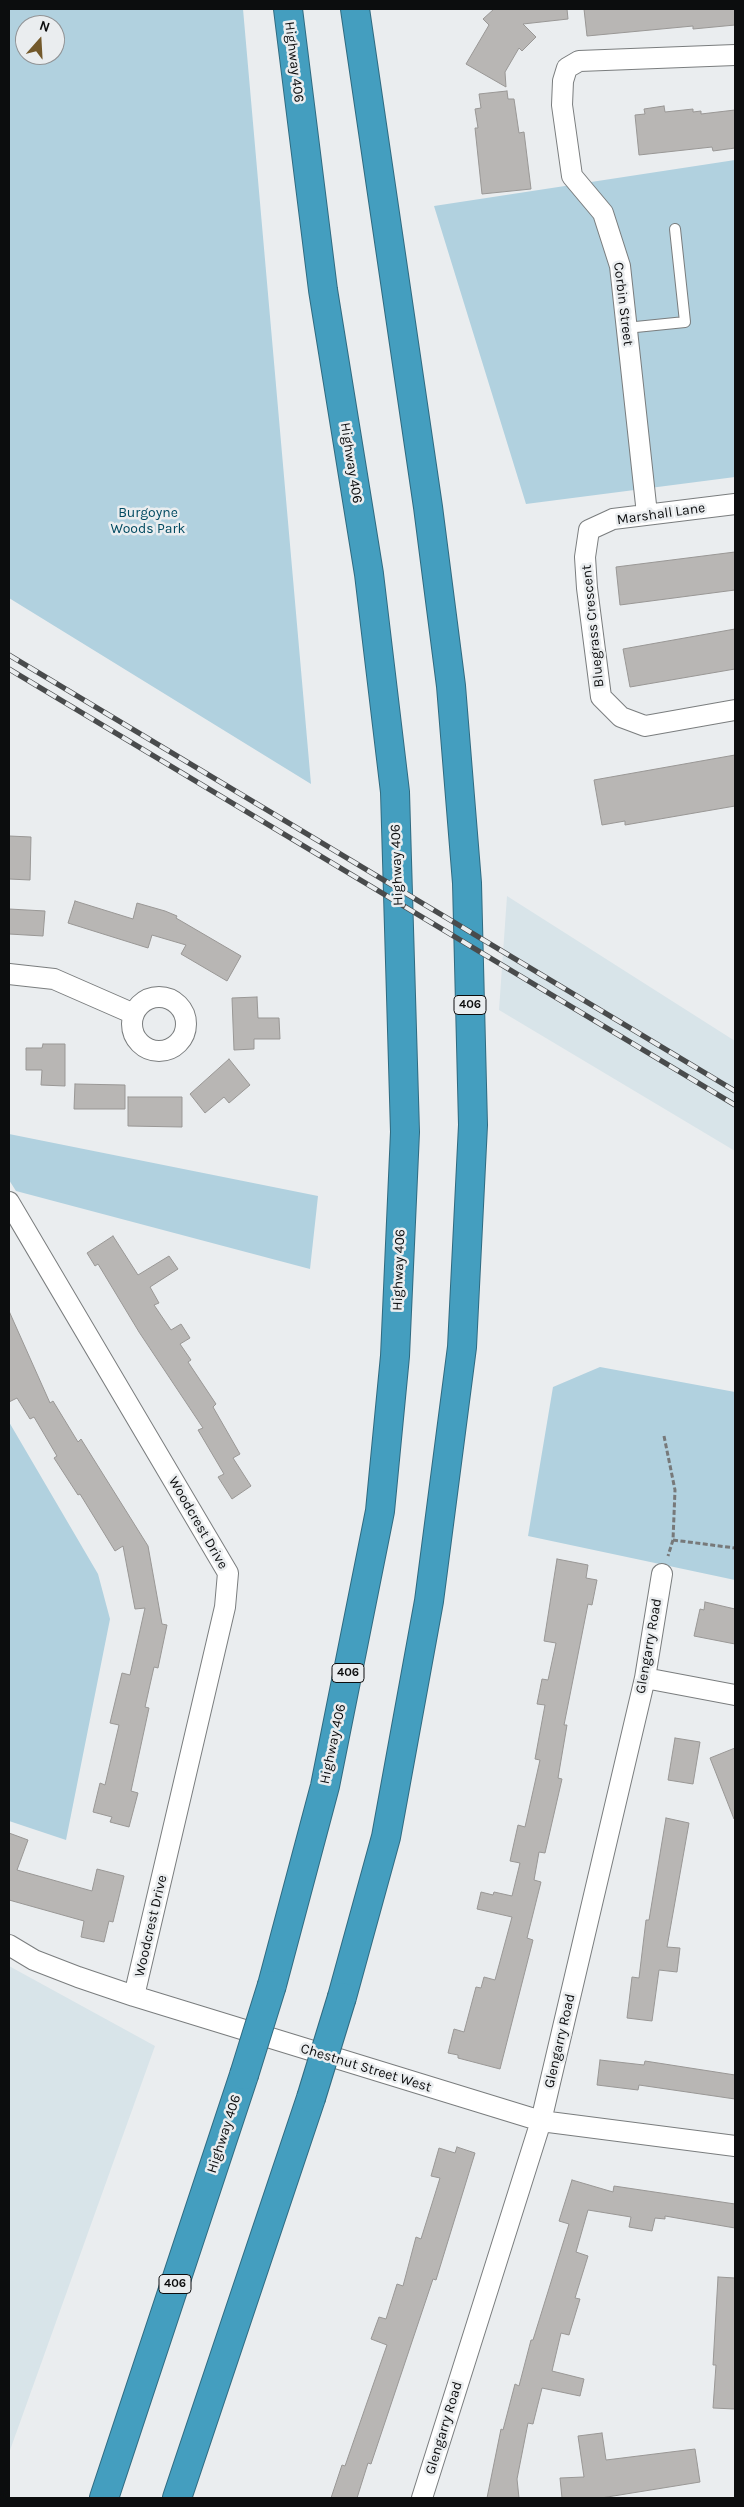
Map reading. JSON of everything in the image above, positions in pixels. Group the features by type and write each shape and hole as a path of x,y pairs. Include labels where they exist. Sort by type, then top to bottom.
{"highway":[{"name":"Highway 406","path":"104,2497 272,1985 325,1786 380,1511 395,1356 405,1132 395,792 369,574 323,290 288,9"},
{"name":"406","path":"177,2498 311,2098 342,1997 386,1837 429,1601 462,1347 472,1125 467,883 451,686 426,497 355,9"}],"street":[{"name":"Corbin Street","path":"647,514 620,266 603,213 572,176 562,105 563,81 567,68 578,61 735,55"},
{"name":"Marshall Lane","path":"589,530 613,519 735,504"},
{"name":"Bluegrass Crescent","path":"589,530 585,557 587,588 601,697 621,717 645,726 735,710"},
{"path":"9,974 54,979 134,1014"},
{"name":"Woodcrest Drive","path":"9,1202 228,1573 225,1608 134,1996"},
{"name":"Glengarry Road","path":"422,2498 541,2121 645,1678 662,1574"},
{"path":"645,1678 735,1695"},
{"name":"Chestnut Street West","path":"9,1945 34,1960 134,1996 541,2121 735,2146"}],"lane":[{"path":"626,328 685,322 674,229"}],"path":[{"path":"664,1436 675,1490 674,1540 735,1548"}],"shaded area":[{"path":"507,896 735,1041 735,1151 499,1010"},
{"path":"9,1966 155,2046 9,2453"}],"green space":[{"name":"Burgoyne Woods Park","path":"9,9 243,9 311,784 9,598"},
{"path":"735,160 735,477 526,504 434,206"},
{"path":"9,1134 318,1196 310,1269 16,1191 9,1180"},
{"path":"600,1367 735,1392 735,1580 528,1536 553,1387"},
{"path":"9,1422 98,1574 110,1619 66,1840 9,1821"}],"building":[{"path":"494,9 567,9 568,19 523,24 536,37 522,51 519,48 505,72 506,87 466,64 489,25 483,19"},
{"path":"584,9 735,9 735,25 693,29 693,26 587,36"},
{"path":"507,91 508,99 514,99 519,133 524,132 531,189 482,194 475,128 478,128 475,109 481,108 479,94"},
{"path":"664,106 665,112 693,109 693,112 701,111 701,114 735,110 735,148 713,151 712,147 639,155 635,115 645,114 644,109"},
{"path":"735,552 735,590 620,605 616,567"},
{"path":"735,629 735,669 630,687 623,649"},
{"path":"735,755 735,806 625,825 625,821 602,825 594,780"},
{"path":"9,836 31,837 30,880 9,879"},
{"path":"75,901 133,919 137,903 165,911 177,916 176,918 241,956 227,981 181,954 186,945 152,935 148,948 68,923"},
{"path":"9,909 45,911 43,936 9,934"},
{"path":"257,997 258,1018 279,1018 280,1039 254,1039 254,1049 234,1050 232,998"},
{"path":"43,1044 65,1044 65,1086 41,1085 42,1070 26,1070 26,1048 42,1048"},
{"path":"229,1059 250,1085 229,1103 224,1097 205,1113 190,1094"},
{"path":"75,1084 125,1085 125,1109 74,1109"},
{"path":"128,1097 182,1097 182,1127 128,1126"},
{"path":"113,1236 138,1275 169,1256 178,1269 150,1287 159,1303 154,1305 171,1330 181,1324 190,1338 180,1344 191,1360 188,1362 216,1404 213,1407 240,1454 233,1458 251,1486 232,1499 218,1477 224,1474 198,1430 203,1428 139,1332 98,1264 95,1266 87,1253"},
{"path":"9,1311 50,1403 53,1401 78,1442 81,1439 148,1546 162,1624 167,1625 158,1668 154,1667 145,1707 149,1708 131,1791 138,1793 129,1827 110,1822 112,1817 93,1812 100,1783 105,1785 119,1725 110,1723 122,1673 130,1675 145,1608 135,1609 123,1546 115,1551 80,1494 78,1495 54,1458 57,1456 34,1417 30,1419 17,1398 9,1402"},
{"path":"557,1559 588,1565 586,1578 597,1580 592,1605 588,1604 564,1725 567,1725 558,1778 562,1779 545,1853 539,1852 534,1880 541,1882 527,1938 533,1940 500,2069 458,2058 458,2055 448,2053 454,2029 464,2032 476,1987 481,1988 484,1977 495,1980 512,1917 477,1909 481,1892 493,1895 494,1892 512,1896 520,1863 510,1861 518,1825 525,1827 540,1760 535,1759 545,1705 537,1704 542,1679 548,1680 556,1643 544,1641"},
{"path":"705,1602 735,1609 735,1644 694,1636 700,1609 704,1610"},
{"path":"675,1738 700,1742 693,1784 668,1780"},
{"path":"735,1748 735,1819 734,1819 710,1758"},
{"path":"666,1818 689,1823 667,1947 680,1948 677,1972 659,1970 652,2021 627,2018 632,1977 639,1978 646,1920 649,1920"},
{"path":"9,1833 28,1840 17,1870 92,1891 97,1869 124,1876 113,1922 109,1921 104,1942 81,1937 84,1921 9,1900"},
{"path":"600,2060 644,2065 645,2061 735,2075 735,2099 639,2085 638,2090 597,2085"},
{"path":"457,2147 475,2153 436,2280 433,2279 371,2464 368,2463 357,2498 331,2498 342,2465 345,2466 387,2345 371,2339 379,2317 386,2319 397,2284 403,2286 416,2237 421,2239 440,2178 431,2176 439,2148 455,2153"},
{"path":"572,2180 613,2192 614,2186 735,2204 735,2228 665,2216 665,2219 655,2218 652,2231 629,2227 631,2217 588,2210 576,2252 588,2256 575,2298 580,2299 569,2335 561,2333 552,2371 584,2379 580,2396 542,2388 533,2424 528,2423 517,2479 519,2498 487,2498 501,2429 503,2430 515,2384 519,2386 531,2340 533,2340 569,2224 559,2221"},
{"path":"718,2277 735,2278 735,2409 713,2408 716,2365 713,2365"},
{"path":"602,2433 606,2460 695,2449 700,2482 601,2498 562,2498 560,2478 584,2477 578,2436"}],"railway":[{"path":"9,655 735,1091"},
{"path":"9,669 735,1105"}]}
